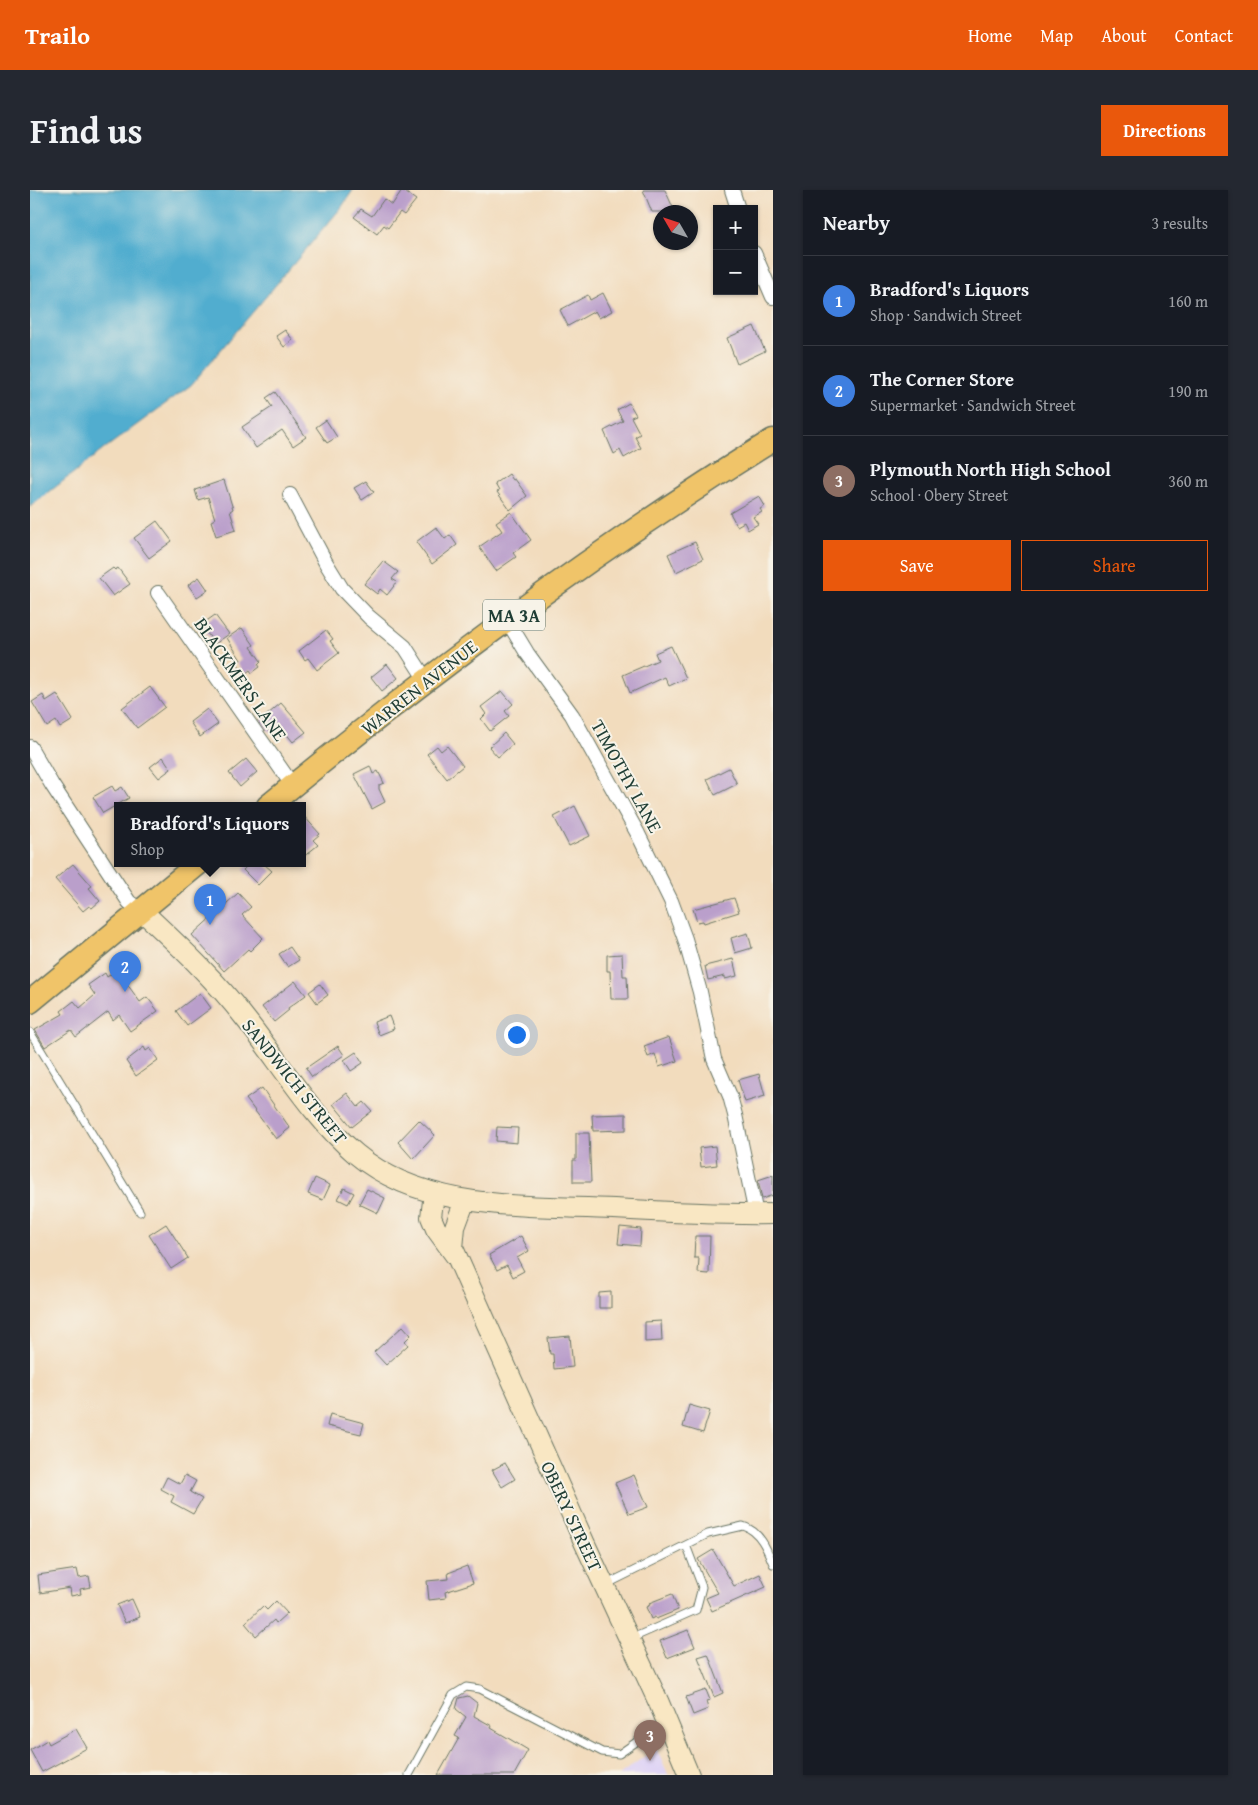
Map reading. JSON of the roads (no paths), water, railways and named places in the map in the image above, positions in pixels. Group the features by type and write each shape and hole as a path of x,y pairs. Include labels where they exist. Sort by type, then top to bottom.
{"main road":[{"name":"WARREN AVENUE","path":"273,802 426,680 508,620 664,510 773,440"},
{"path":"30,1002 194,867"},
{"name":"SANDWICH STREET","path":"142,911 192,958 228,997 311,1106 346,1145 382,1172 434,1193 466,1200 675,1213 765,1214"},
{"name":"OBERY STREET","path":"434,1193 431,1217 436,1229 456,1256"},
{"name":"OBERY STREET","path":"466,1200 456,1221 453,1233 453,1248 456,1256 667,1720 689,1775"}],"street":[{"path":"732,190 737,205"},
{"path":"758,263 773,297"},
{"path":"290,495 342,589 369,617 406,647 426,680"},
{"name":"BLACKMERS LANE","path":"158,594 293,786"},
{"name":"TIMOTHY LANE","path":"508,620 526,653 572,715 620,801 671,901 704,1009 714,1059 730,1096 765,1214"},
{"path":"30,747 52,785 129,902 142,911"}],"lane":[{"path":"30,1032 140,1212"},
{"path":"604,1585 708,1534 743,1526 749,1528 758,1536 773,1564"},
{"path":"629,1639 696,1610 702,1587 686,1545"},
{"path":"409,1775 453,1695 466,1688 480,1689 602,1752 619,1754 667,1720"}],"water":[{"path":"30,190 353,190 341,208 191,385 108,446 30,507"}],"place":[{"name":"Bradford's Liquors","path":"210,925"},
{"name":"The Corner Store","path":"125,992"},
{"name":"Plymouth North High School","path":"650,1761"}]}
